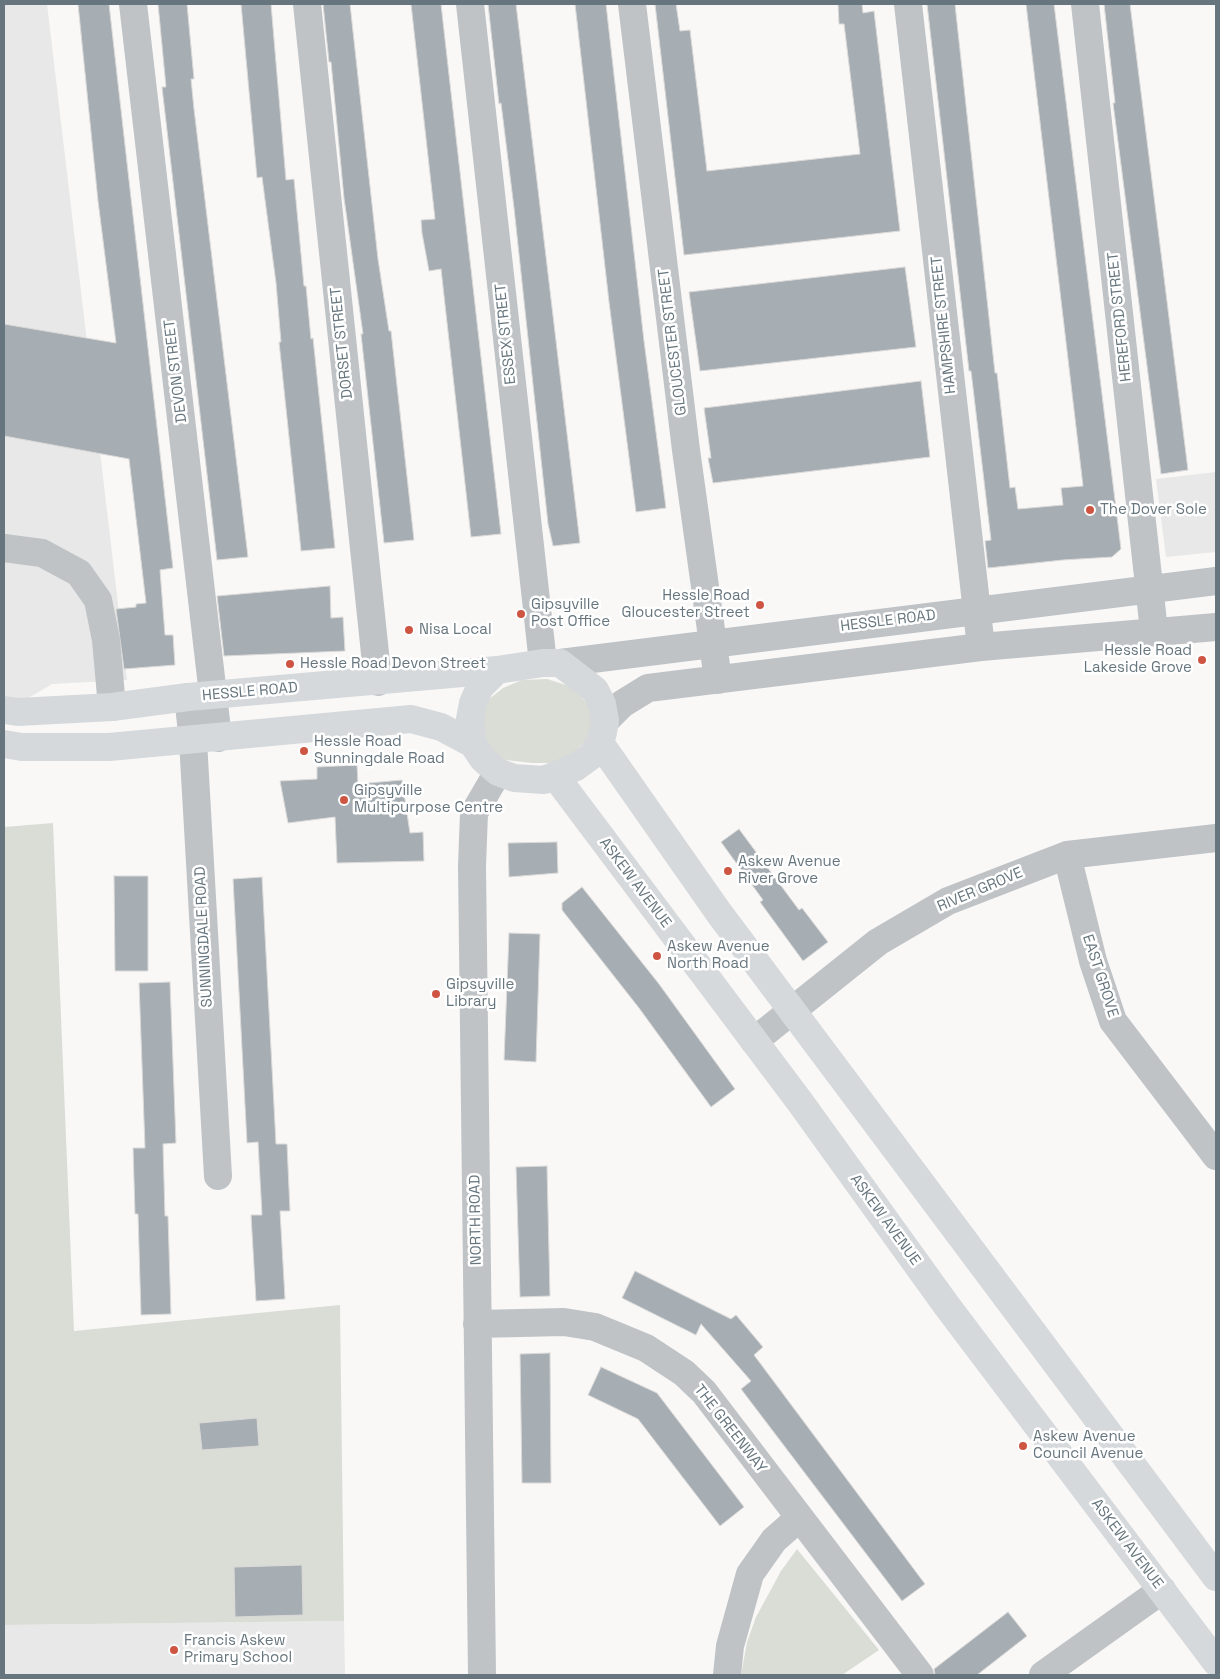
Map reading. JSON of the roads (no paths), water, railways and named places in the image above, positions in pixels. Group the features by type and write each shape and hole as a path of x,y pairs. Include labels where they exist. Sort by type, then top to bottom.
{"main road":[{"path":"4,744 22,747 109,747 206,740 411,719 441,727 472,744 483,759 498,772 514,778 530,780 556,777 576,768 591,756 603,732 602,704 595,690 581,677 552,663 497,670 480,687 474,703 470,718 472,744"},
{"name":"HESSLE ROAD","path":"4,710 18,712 112,707 201,696 378,682 497,670"},
{"path":"603,732 719,913 1212,1561"},
{"name":"ASKEW AVENUE","path":"556,777 754,1041 947,1306 1216,1662"}],"street":[{"name":"DEVON STREET","path":"133,4 201,696"},
{"name":"DORSET STREET","path":"307,4 378,682"},
{"name":"ESSEX STREET","path":"470,4 552,663"},
{"name":"GLOUCESTER STREET","path":"632,4 686,450 718,680"},
{"name":"HAMPSHIRE STREET","path":"908,4 975,610 981,647"},
{"name":"HEREFORD STREET","path":"1085,4 1154,631"},
{"path":"4,548 42,553 79,573 98,600 106,640 112,707"},
{"name":"HESSLE ROAD","path":"552,663 1216,581"},
{"path":"603,732 622,704 648,688 981,647 1216,627"},
{"name":"SUNNINGDALE ROAD","path":"201,696 206,740 218,1176"},
{"name":"NORTH ROAD","path":"482,1675 472,866 474,813 498,772"},
{"name":"RIVER GROVE","path":"754,1041 878,942 948,901 1067,855 1216,838"},
{"name":"EAST GROVE","path":"1067,855 1093,961 1113,1021 1216,1156"},
{"name":"THE GREENWAY","path":"477,1324 564,1322 595,1327 646,1348 667,1360 704,1392 920,1675"},
{"path":"727,1675 730,1646 750,1574 774,1540 799,1518"},
{"path":"1043,1675 1162,1590"}],"place":[{"name":"The Dover Sole","path":"1090,510"},
{"name":"Hessle Road Gloucester Street","path":"760,605"},
{"name":"Gipsyville Post Office","path":"521,614"},
{"name":"Nisa Local","path":"409,630"},
{"name":"Hessle Road Lakeside Grove","path":"1202,660"},
{"name":"Hessle Road Devon Street","path":"290,664"},
{"name":"Hessle Road Sunningdale Road","path":"304,751"},
{"name":"Gipsyville Multipurpose Centre","path":"344,800"},
{"name":"Askew Avenue River Grove","path":"728,871"},
{"name":"Askew Avenue North Road","path":"657,956"},
{"name":"Gipsyville Library","path":"436,994"},
{"name":"Askew Avenue Council Avenue","path":"1023,1446"},
{"name":"Francis Askew Primary School","path":"174,1650"}]}
